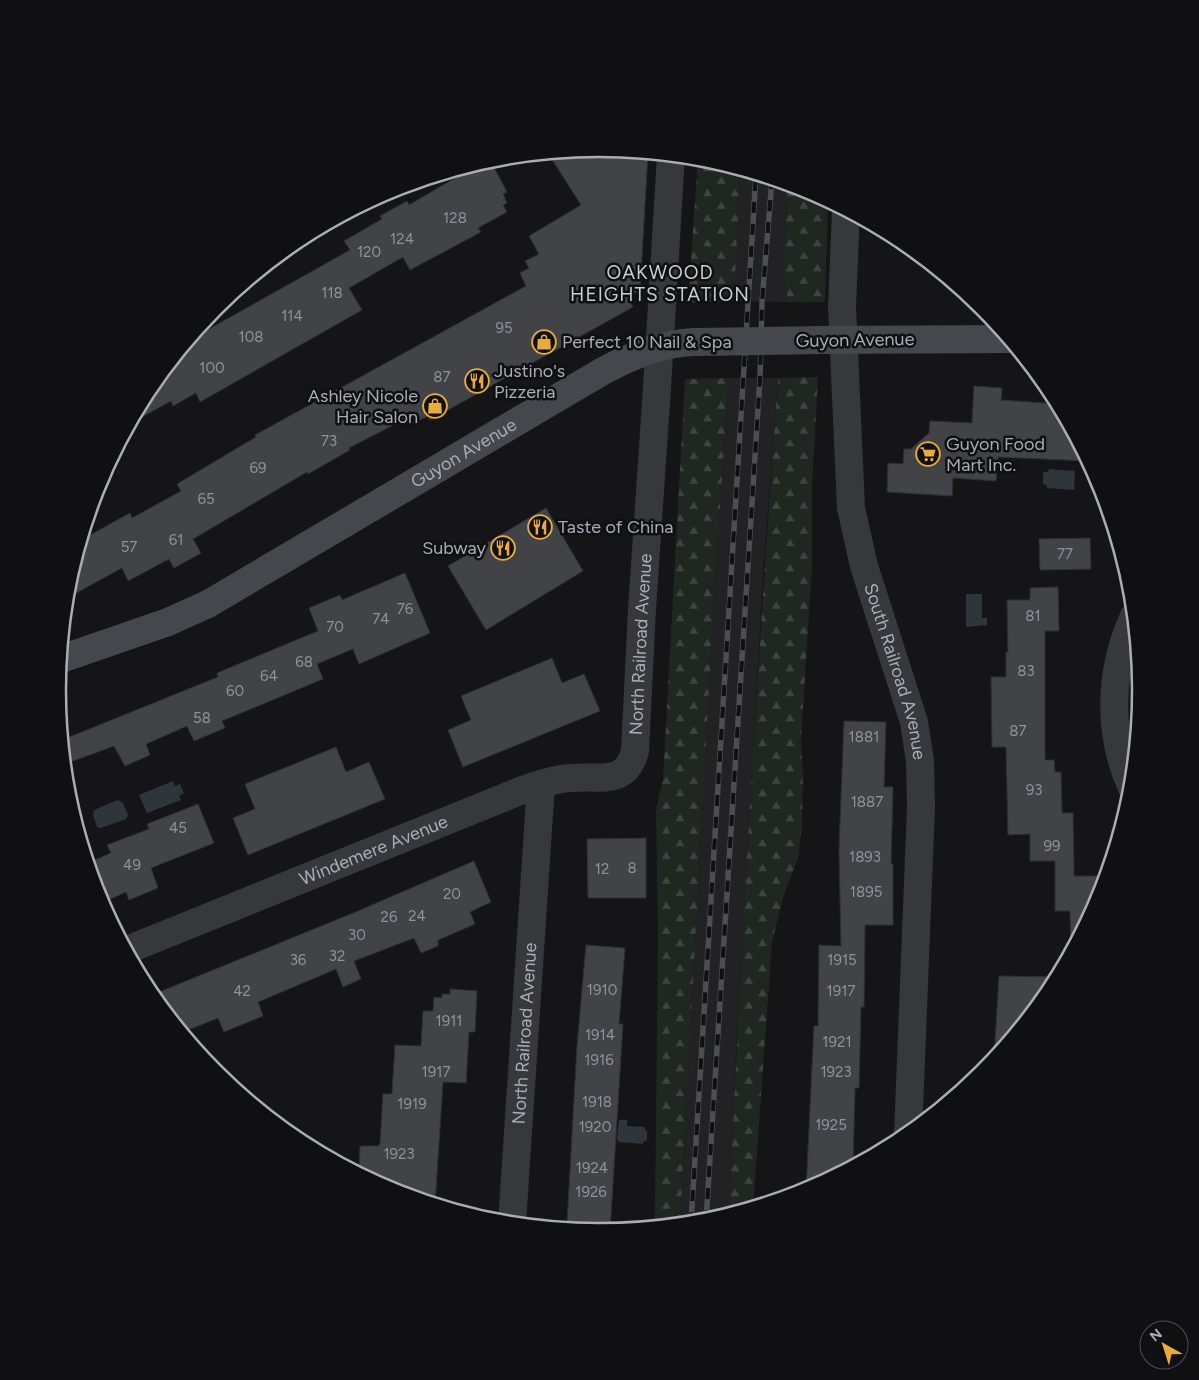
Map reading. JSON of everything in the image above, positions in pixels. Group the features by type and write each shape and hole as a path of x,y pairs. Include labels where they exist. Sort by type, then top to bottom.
{"street":[{"name":"North Railroad Avenue","path":"625,770 632,762 636,751 642,609 671,161"},
{"name":"South Railroad Avenue","path":"846,218 842,307 834,340 855,529 868,579 909,702 920,761 921,807 908,1124"},
{"name":"Guyon Avenue","path":"67,657 168,622 208,604 570,389 616,364 659,347 694,342 1001,339"},
{"path":"1126,771 1117,743 1114,712 1116,674 1124,638 1129,627"},
{"name":"Windemere Avenue","path":"133,948 541,784 572,778 604,779 616,776 625,770"},
{"name":"North Railroad Avenue","path":"512,1216 541,784"}],"shaded area":[{"path":"740,176 788,191 782,281 786,281 787,302 730,301 730,282 735,281"},
{"path":"729,378 778,378 763,576 736,1051 729,1207 680,1217 714,594"},
{"path":"1049,469 1075,471 1074,490 1047,488 1047,485 1043,484 1043,472 1048,472"},
{"path":"966,594 982,594 982,618 987,618 987,625 966,627"},
{"path":"173,781 175,786 180,784 184,793 179,796 181,800 147,813 139,795"},
{"path":"118,800 123,803 128,815 126,819 101,828 97,827 93,815 94,810"},
{"path":"619,1120 627,1120 627,1126 645,1127 647,1141 644,1141 643,1144 619,1142 617,1139"}],"green space":[{"path":"697,166 740,176 735,282 730,282 730,301 688,303"},
{"path":"788,191 828,209 825,302 787,302 786,281 782,281"},
{"path":"818,377 812,486 812,567 801,739 803,775 802,824 798,858 783,898 772,942 753,1200 729,1207 750,796 778,378"},
{"path":"729,378 714,594 680,1217 655,1220 658,933 656,809 663,779 685,379"}],"building":[{"path":"600,157 648,159 640,290 627,297 633,307 430,420 428,416 412,424 409,417 349,448 350,450 308,474 307,472 193,539 201,553 174,568 169,559 128,581 122,568 75,594 90,535 130,513 132,518 181,491 177,484 256,437 255,435 526,286 520,273 529,268 525,261 539,254 529,236 581,205 552,159"},
{"path":"494,167 507,192 503,194 507,203 503,205 507,212 478,228 481,232 410,270 403,257 349,288 362,310 200,402 196,393 173,406 171,401 142,417 176,365 205,331 350,250 344,241 382,219 380,216 407,201 409,205 460,175"},
{"path":"974,386 1002,388 1001,400 1049,403 1081,461 998,457 996,481 953,478 952,496 887,492 888,463 903,464 904,449 911,449 929,433 930,421 972,423"},
{"path":"546,508 583,571 486,630 448,566"},
{"path":"1090,538 1091,569 1040,570 1039,539"},
{"path":"405,573 430,633 359,664 353,649 317,664 323,679 222,721 225,728 194,741 187,726 146,744 150,755 125,766 114,746 71,762 68,737 218,677 217,673 318,631 309,608 340,595 342,600"},
{"path":"1058,587 1059,631 1045,631 1045,760 1054,760 1055,772 1061,772 1062,813 1073,813 1074,876 1099,876 1071,939 1070,911 1055,911 1055,861 1030,861 1030,834 1008,835 1006,747 992,747 991,677 1006,677 1006,652 1008,652 1007,600 1030,600 1030,588"},
{"path":"552,658 562,683 584,674 600,711 463,767 448,730 471,720 461,696"},
{"path":"844,721 886,722 884,787 893,787 891,864 893,864 893,925 865,925 864,1007 861,1007 859,1088 855,1088 853,1159 806,1182 814,1026 818,1026 819,945 841,946 839,850"},
{"path":"336,747 346,772 369,762 385,799 248,855 233,818 255,809 245,784"},
{"path":"198,804 214,843 151,868 158,888 129,900 126,892 109,900 95,860 111,853 107,845 149,829 147,824"},
{"path":"646,838 646,898 588,898 587,839"},
{"path":"474,861 491,902 470,912 475,924 438,940 438,946 421,953 414,938 354,961 361,979 343,987 336,969 258,1002 263,1016 224,1032 218,1018 189,1030 160,992 358,911"},
{"path":"586,945 625,948 619,1024 623,1024 611,1223 567,1222 577,1046"},
{"path":"999,976 1049,977 1023,1015 995,1048"},
{"path":"450,989 477,991 475,1032 469,1032 466,1083 443,1082 435,1197 395,1183 359,1166 360,1146 378,1146 380,1144 383,1094 392,1094 395,1045 421,1046 423,1011 433,1011 434,997 442,998 442,994 450,994"}],"railway":[{"path":"691,1215 756,180"},
{"path":"707,1212 760,378 762,302 771,185"}],"place":[{"name":"Perfect 10 Nail & Spa","path":"544,342"},
{"name":"Justino's Pizzeria","path":"477,381"},
{"name":"Ashley Nicole Hair Salon","path":"435,406"},
{"name":"Guyon Food Mart Inc.","path":"928,454"},
{"name":"Taste of China","path":"540,527"},
{"name":"Subway","path":"503,548"}],"district":[{"name":"OAKWOOD HEIGHTS STATION","path":"660,283"}]}
